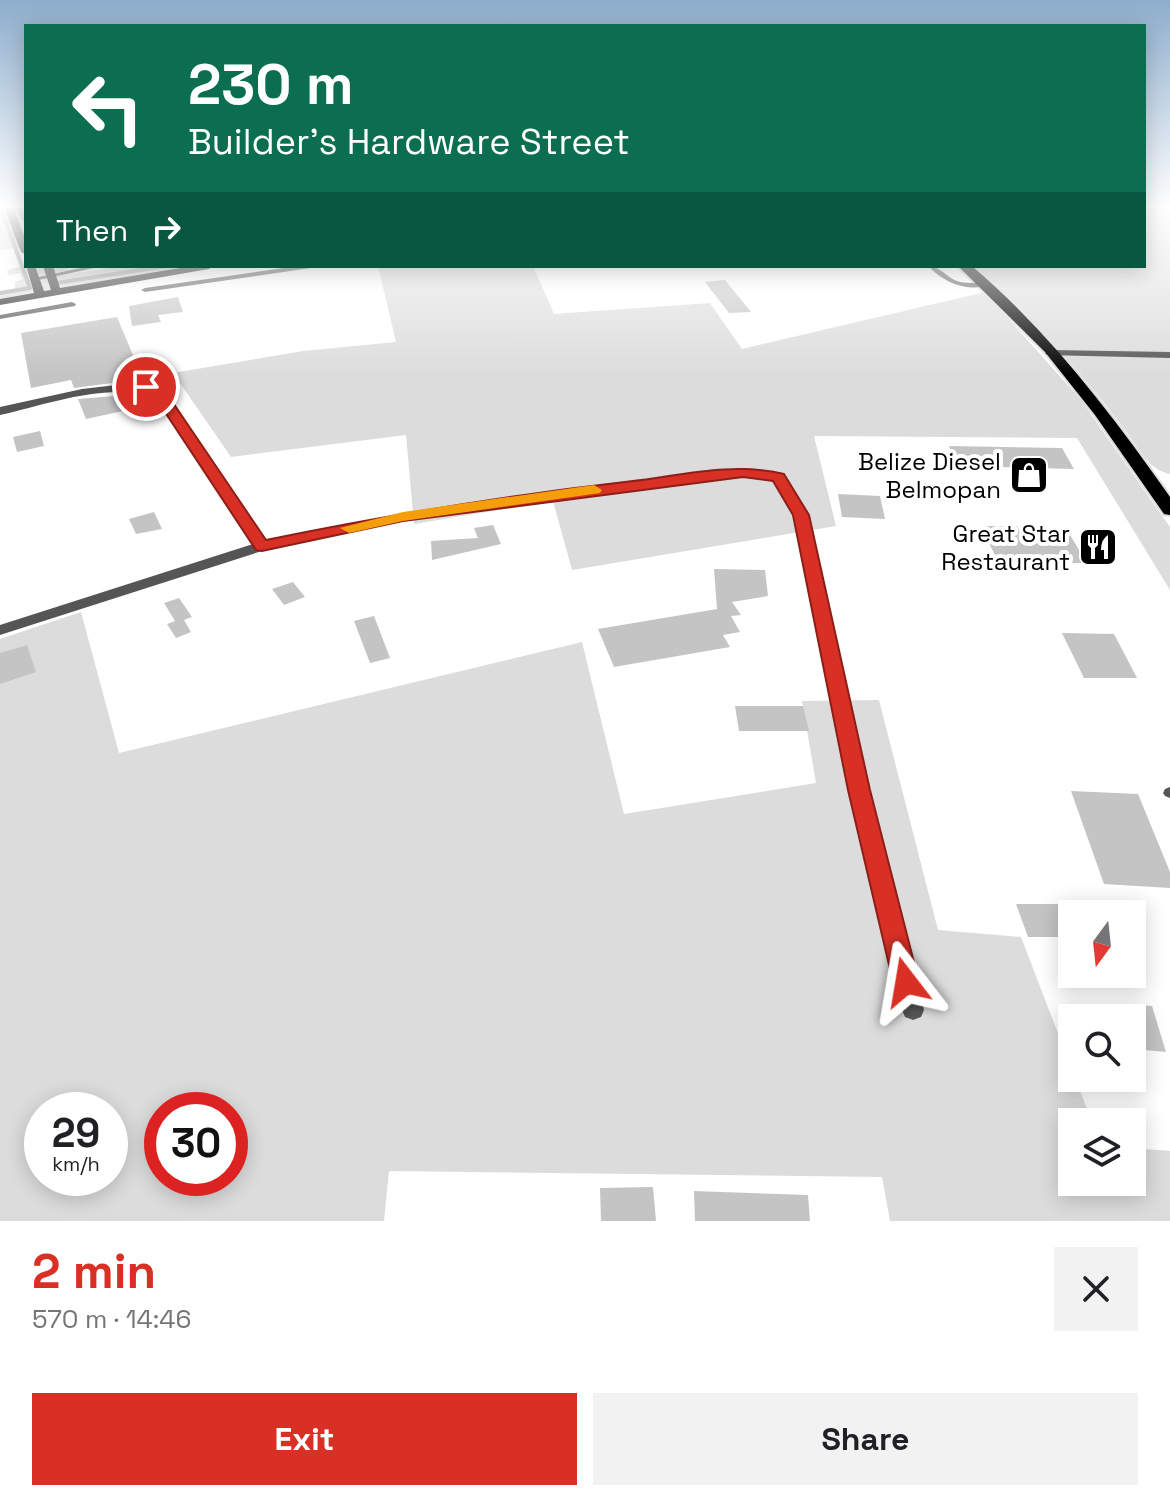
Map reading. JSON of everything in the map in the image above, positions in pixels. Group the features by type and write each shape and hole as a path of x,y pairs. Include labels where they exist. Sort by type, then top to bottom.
{"main road":[{"path":"967,268 987,284 1109,421 1170,510"}],"street":[{"path":"31,268 40,294"},
{"path":"0,302 195,268"},
{"path":"50,271 56,291"},
{"path":"1051,353 1170,355"},
{"path":"0,411 122,387 146,387 160,394 262,546"},
{"path":"0,630 262,546 403,517 743,472 778,477 801,515 859,790 913,1010"}],"lane":[{"path":"34,279 50,271 80,268"},
{"path":"145,290 296,268"},
{"path":"933,268 949,283 967,287 987,284"},
{"path":"167,272 173,285"},
{"path":"0,317 72,304"}],"shaded area":[{"path":"1146,262 1170,262 1170,474 1156,468 1146,458 1092,388 1015,305 975,268 1146,268"},
{"path":"24,266 24,268 67,268 70,274 110,268 197,268 0,302 0,292 15,289 15,282 23,279 20,273 8,275 7,270"},
{"path":"378,268 534,268 554,314 710,303 742,349 985,292 1081,400 1170,527 1170,590 1077,438 814,436 836,526 572,570 553,501 414,524 406,435 231,457 173,373 303,351 396,342"},
{"path":"81,612 119,753 582,642 624,814 816,783 802,701 879,700 938,930 1021,937 1058,1033 1058,1092 1080,1092 1087,1108 1058,1108 1058,1196 1146,1196 1146,1149 1170,1151 1170,1221 890,1221 882,1177 389,1171 384,1221 0,1221 0,639"}],"building":[{"path":"725,280 751,312 729,313 705,282"},
{"path":"178,297 183,312 158,315 161,322 132,326 129,306"},
{"path":"117,317 138,367 115,372 120,382 74,388 71,380 31,388 21,333"},
{"path":"126,395 132,409 86,419 78,399"},
{"path":"40,431 44,446 17,452 13,437"},
{"path":"949,446 1062,448 1074,469 957,466"},
{"path":"838,494 880,496 885,519 842,517"},
{"path":"154,512 162,529 136,534 129,519"},
{"path":"493,525 501,544 432,560 431,541 478,538 474,528"},
{"path":"981,526 1017,526 1022,535 1070,535 1087,563 999,564"},
{"path":"714,569 765,570 768,596 732,602 741,615 731,616 740,632 723,635 730,647 614,667 598,629 717,609"},
{"path":"293,582 305,597 284,605 272,589"},
{"path":"179,598 192,617 184,620 191,632 176,638 167,624 175,621 164,603"},
{"path":"374,616 390,658 370,663 354,621"},
{"path":"1062,633 1114,634 1137,678 1084,678"},
{"path":"27,645 36,672 0,684 0,653"},
{"path":"735,706 803,706 809,731 739,731"},
{"path":"1071,791 1138,794 1170,872 1170,888 1104,884"},
{"path":"1016,904 1058,904 1058,937 1028,937"},
{"path":"1146,1005 1152,1006 1166,1052 1146,1050"},
{"path":"653,1187 656,1221 601,1221 600,1188"},
{"path":"694,1191 808,1195 810,1221 695,1221"}],"waterway":[{"path":"0,293 30,288 20,262"},
{"path":"57,283 153,268"}],"slow traffic":[{"path":"349,528 403,517 594,490"}],"place":[{"name":"Belize Diesel Belmopan","path":"1029,475"},
{"name":"Great Star Restaurant","path":"1098,547"}],"route":[{"path":"146,387 160,394 262,546 403,517 536,497 743,472 778,477 801,515 859,790 906,982"}]}
